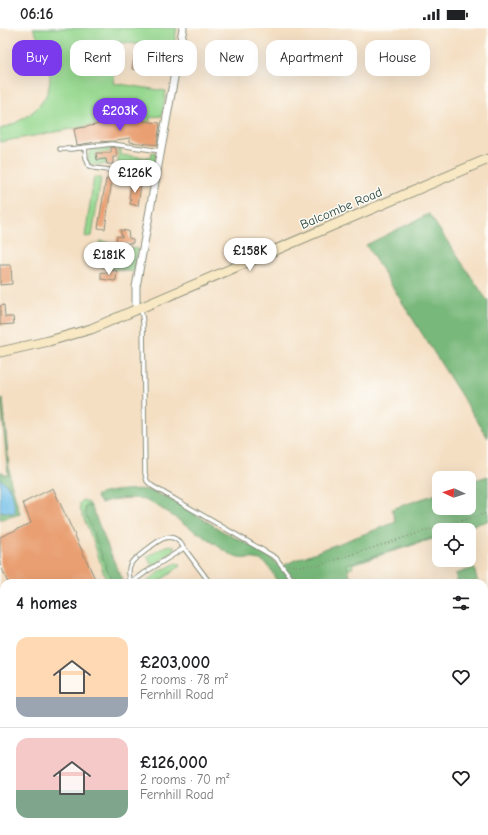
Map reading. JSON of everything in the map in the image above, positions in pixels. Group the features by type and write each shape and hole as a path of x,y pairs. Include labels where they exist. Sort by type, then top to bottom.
{"main road":[{"name":"Balcombe Road","path":"0,352 49,341 91,329 488,159"}],"street":[{"path":"139,309 136,287 183,28"}],"lane":[{"path":"60,149 112,144 161,151"},
{"path":"85,147 88,165 93,168 109,170"},
{"path":"139,309 143,322 145,473 147,481 158,489 276,558 293,579"},
{"path":"130,579 129,567 131,562 160,540 167,537 177,538 207,579"},
{"path":"137,579 184,548"}],"path":[{"path":"286,564 299,566 320,565 488,513"}],"green space":[{"path":"33,28 177,28 175,40 133,40 133,44 125,43 125,40 70,40 70,76 114,76 113,83 166,91 162,116 150,117 150,122 126,119 0,142 0,129 16,123 30,114 40,104 46,94 50,76 62,76 62,40 39,40"},
{"path":"109,148 109,153 96,153 97,160 106,159 107,164 90,165 88,158 90,150"},
{"path":"118,149 121,149 121,155 151,158 152,152 156,153 152,183 150,183 153,165 118,166"},
{"path":"94,177 101,178 92,236 85,237"},
{"path":"429,214 488,300 488,438 366,245"},
{"path":"100,241 138,249 134,272 102,267"},
{"path":"3,399 10,479 20,514 0,520 0,511 12,513 15,510 9,486 0,479 0,472 3,472 3,474 8,474 1,400"},
{"path":"488,476 488,521 476,524 476,523 432,523 432,538 347,564 351,579 276,579 264,562 257,559 233,556 151,503 142,499 132,498 116,499 101,503 96,496 112,491 143,489 157,493 187,508 224,532 268,556 281,567 295,560 396,522 392,509 432,495 432,515 476,515 476,480"},
{"path":"84,500 89,503 92,508 90,506 86,506 85,513 110,579 106,579 94,543 80,509 80,503"},
{"path":"88,505 92,508 121,579 110,579 85,513 85,507"},
{"path":"432,538 352,564 353,567 348,569 347,564"},
{"path":"171,545 175,547 174,551 153,566 147,557 164,547"},
{"path":"176,563 180,565 162,579 150,579 159,572"},
{"path":"474,568 477,579 457,579 455,574"}],"water":[{"path":"0,479 10,489 15,513 0,511"}],"building":[{"path":"127,119 160,123 157,145 130,142 130,138 77,145 74,129"},
{"path":"111,147 116,148 117,157 113,157 113,164 107,164 106,159 97,160 96,153 111,153"},
{"path":"106,179 112,180 105,229 98,228"},
{"path":"131,183 141,185 138,206 130,204 131,199 129,199"},
{"path":"120,230 128,231 129,238 133,239 133,243 128,244 116,242 117,236 122,237"},
{"path":"0,265 11,265 12,284 0,285"},
{"path":"109,270 117,271 116,280 101,279 101,272 108,273"},
{"path":"4,305 5,317 13,317 14,324 0,325 0,306"},
{"path":"53,488 95,579 6,579 0,564 0,537 31,523 23,503"}]}
